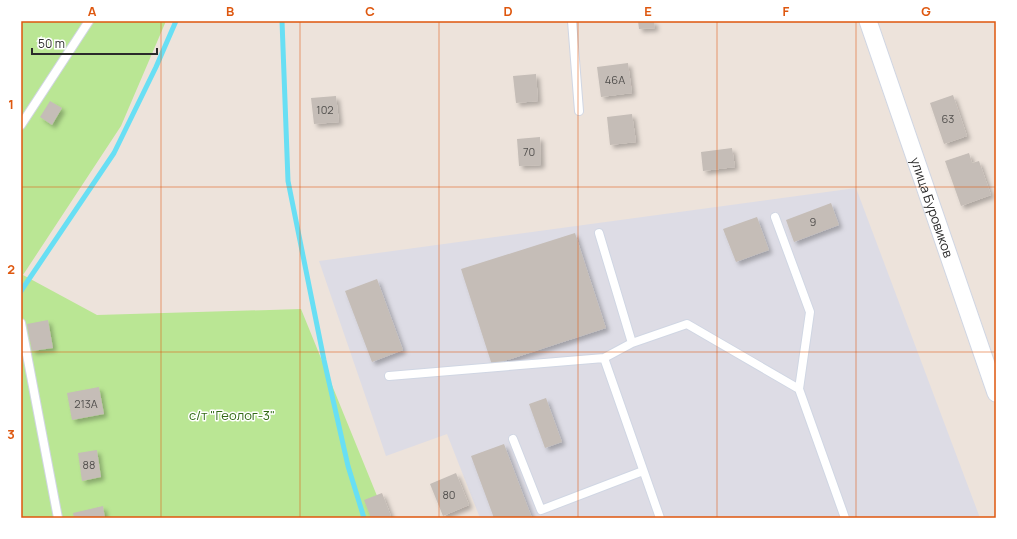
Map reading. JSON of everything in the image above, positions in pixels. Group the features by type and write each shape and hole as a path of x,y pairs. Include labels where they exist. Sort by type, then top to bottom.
{"street":[{"name":"улица Буровиков","path":"868,21 996,392"}],"lane":[{"path":"21,125 89,21"},
{"path":"572,21 579,110"},
{"path":"776,217 810,312 799,389 845,518"},
{"path":"598,233 632,343"},
{"path":"22,323 58,518"},
{"path":"389,376 604,358 632,343 687,324 799,389"},
{"path":"604,358 660,518"},
{"path":"513,439 541,510 643,471"}],"shaded area":[{"path":"856,188 980,518 480,518 447,434 386,456 319,261"}],"green space":[{"name":"с/т \"Геолог-3\"","path":"21,21 166,21 121,126 23,275 97,315 301,309 386,518 21,518"}],"building":[{"path":"638,21 654,21 655,28 639,29"},
{"path":"628,63 632,93 601,97 597,67"},
{"path":"536,74 538,101 516,103 513,76"},
{"path":"953,95 967,136 944,144 930,103"},
{"path":"336,96 339,122 314,124 311,98"},
{"path":"50,101 62,108 52,125 40,117"},
{"path":"632,114 636,142 610,145 607,117"},
{"path":"540,137 541,165 519,166 517,139"},
{"path":"732,148 735,167 703,171 701,152"},
{"path":"969,153 972,163 979,161 991,195 961,206 945,161"},
{"path":"831,203 839,225 794,242 786,220"},
{"path":"757,217 769,250 736,262 723,229"},
{"path":"575,233 606,328 492,365 461,269"},
{"path":"377,279 403,350 372,362 345,291"},
{"path":"48,320 53,348 32,351 27,324"},
{"path":"99,387 104,414 72,420 67,393"},
{"path":"546,398 562,442 545,448 529,404"},
{"path":"504,444 532,518 494,518 471,456"},
{"path":"97,450 101,477 82,481 78,453"},
{"path":"456,473 469,505 443,516 430,484"},
{"path":"382,493 391,516 386,518 371,518 364,500"},
{"path":"103,506 105,518 74,518 73,513"}],"waterway":[{"path":"21,291 114,153 156,67 176,21"},
{"path":"282,21 288,181 324,360 348,466 364,518"}]}
